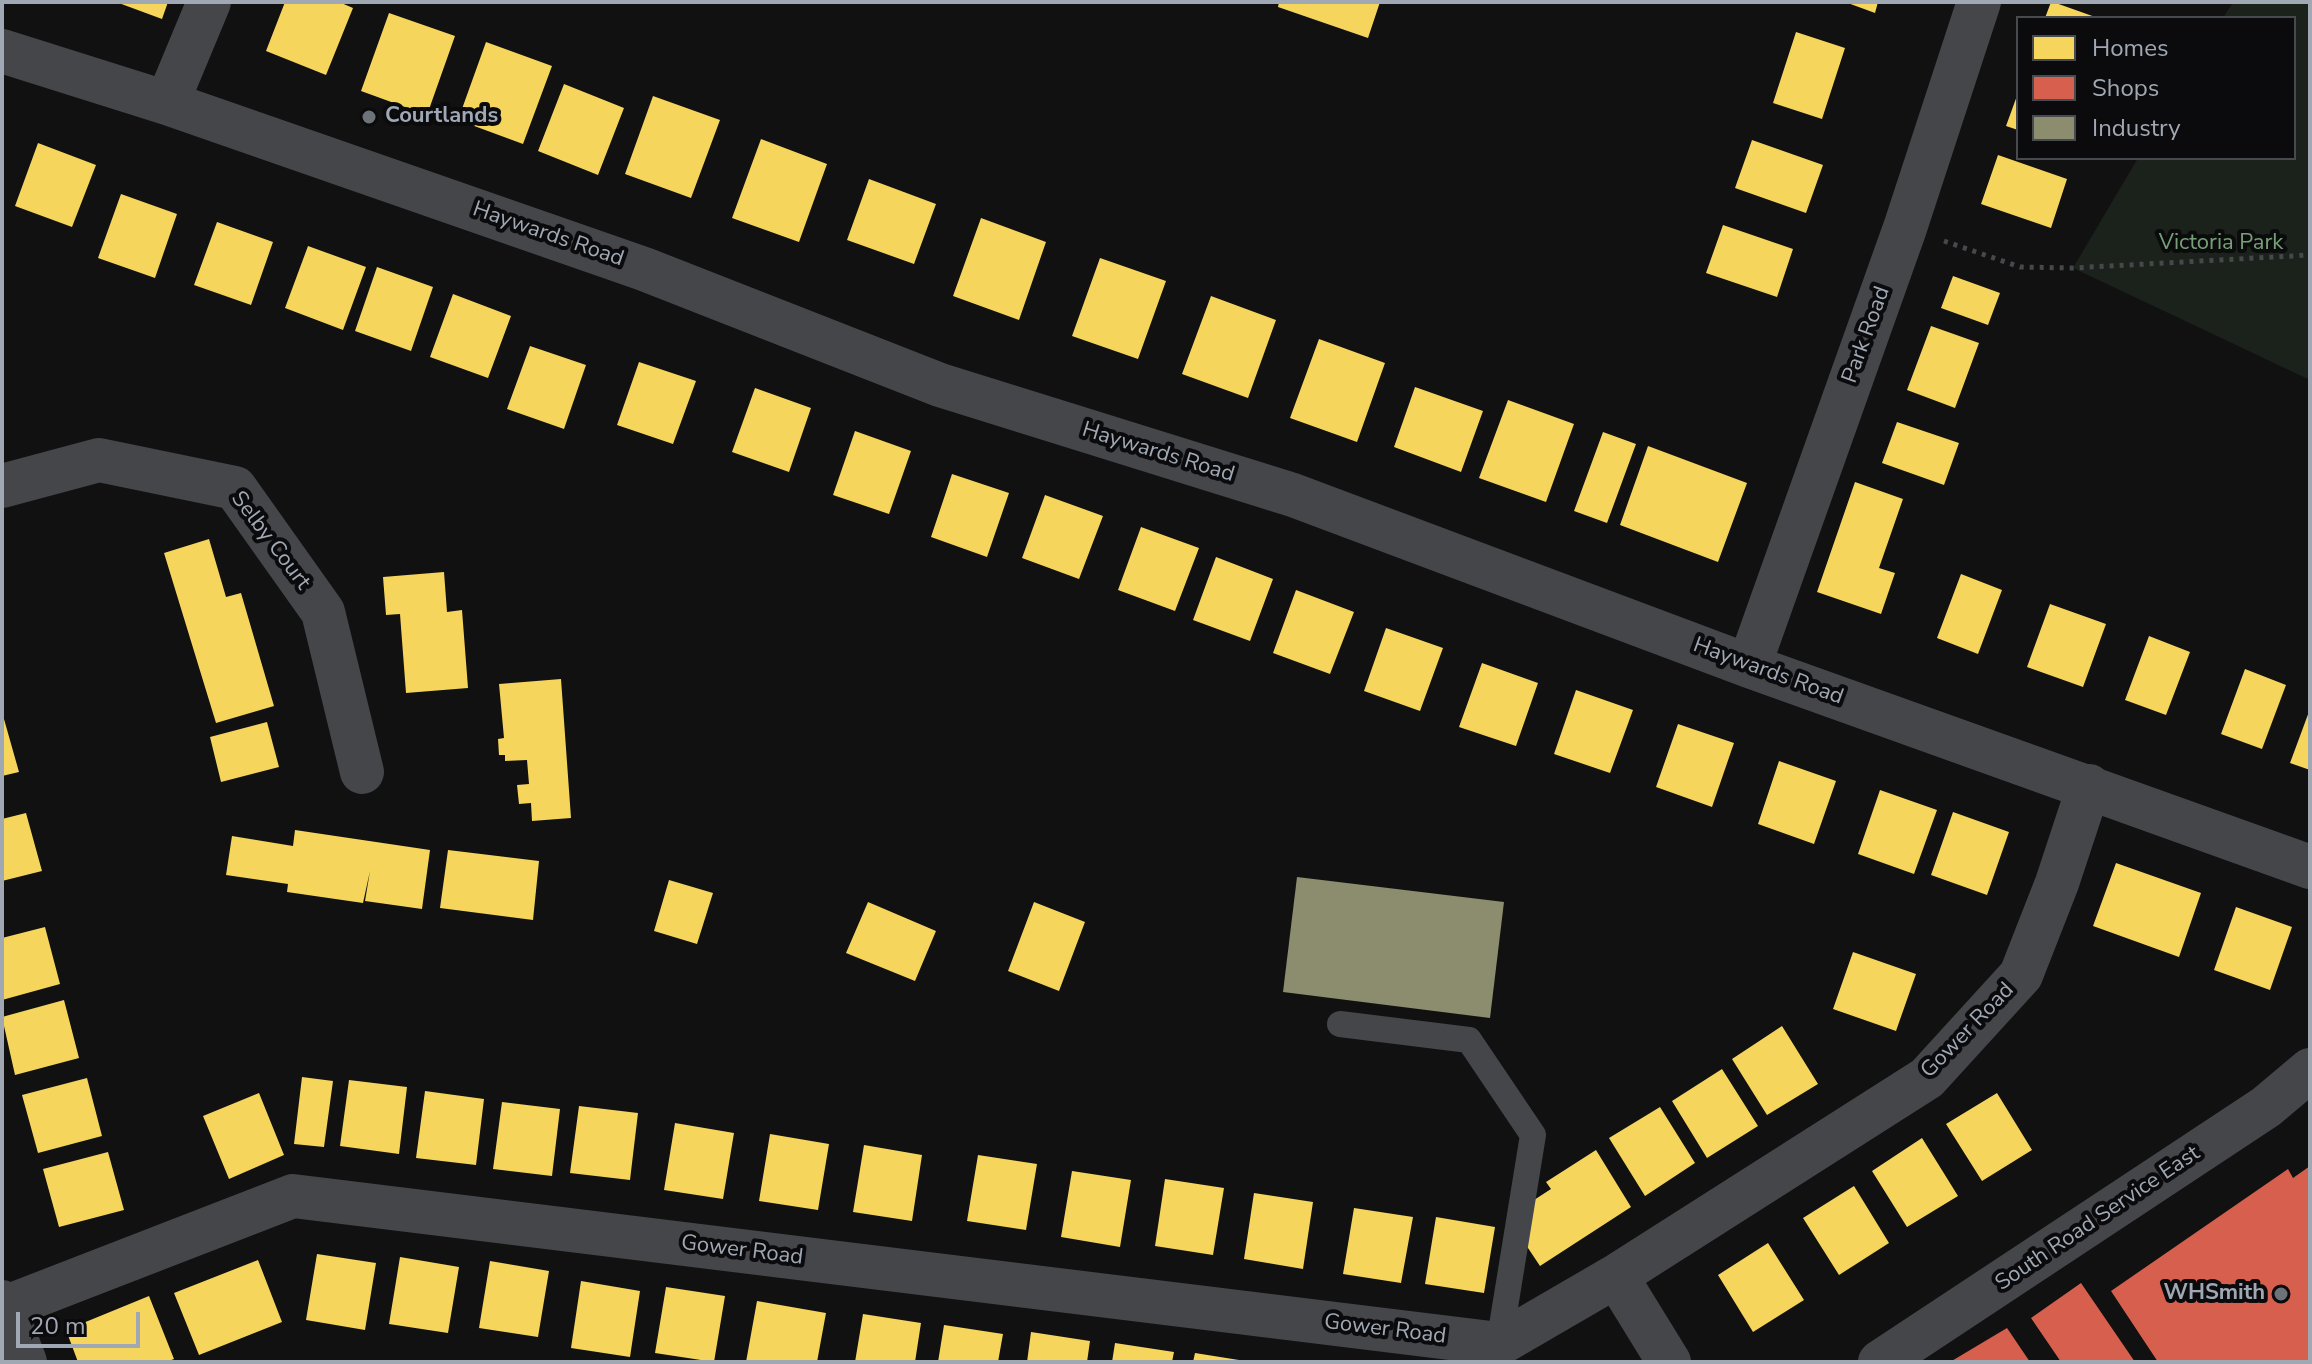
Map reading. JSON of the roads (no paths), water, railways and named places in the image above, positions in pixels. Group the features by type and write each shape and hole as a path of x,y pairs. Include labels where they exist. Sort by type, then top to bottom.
{"street":[{"path":"167,103 209,2"},
{"name":"Park Road","path":"1749,666 1905,228 1979,2"},
{"name":"Haywards Road","path":"2,51 167,103 644,269 940,385 1293,495 1749,666 2310,867"},
{"name":"Selby Court","path":"2,486 99,460 235,488 323,612 362,772"},
{"name":"Gower Road","path":"3,1305 293,1196 1498,1353 1927,1078 2021,975 2057,883 2089,786"},
{"name":"South Road Service East","path":"1880,1362 2266,1107 2310,1070"},
{"path":"1616,1276 1669,1362"},
{"path":"3,1305 25,1362"}],"lane":[{"path":"1340,1024 1469,1040 1533,1135 1498,1353"}],"place":[{"name":"Courtlands","path":"369,117"},
{"name":"WHSmith","path":"2281,1294"}],"park label":[{"name":"Victoria Park","path":"2221,244"}]}
